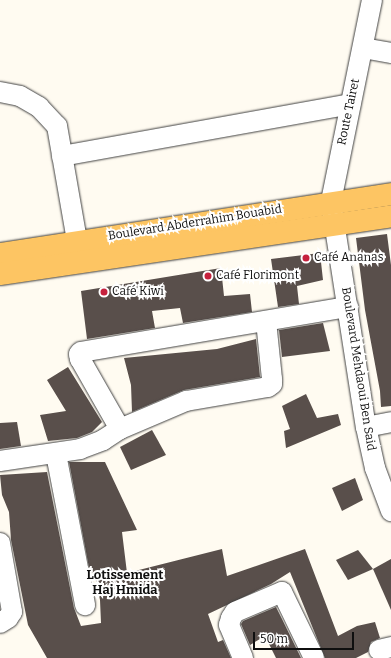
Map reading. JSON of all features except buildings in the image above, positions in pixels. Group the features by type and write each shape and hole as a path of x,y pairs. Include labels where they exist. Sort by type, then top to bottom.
{"main road":[{"name":"Boulevard Abderrahim Bouabid","path":"0,254 391,194"},
{"name":"Boulevard Abderrahim Bouabid","path":"0,274 391,216"}],"street":[{"name":"Route Tairet","path":"334,224 331,202 372,0"},
{"path":"363,48 391,52"},
{"path":"0,92 20,96 47,114 57,126 77,241"},
{"path":"62,156 350,104"},
{"name":"Boulevard Mehdaoui Ben Said","path":"334,224 366,427 375,468 391,511"},
{"path":"120,429 80,359 79,354 81,352 348,307"},
{"path":"0,462 56,454 91,446 120,429 186,401 268,387 272,384 272,379 266,321"},
{"path":"366,427 391,422"},
{"path":"56,454 85,605"},
{"path":"0,543 12,612 8,618 0,623"},
{"path":"243,658 229,625 234,612 282,592 314,658"}],"place":[{"name":"Café Ananas","path":"306,258"},
{"name":"Café Florimont","path":"208,276"},
{"name":"Café Kiwi","path":"104,292"}],"district":[{"name":"Lotissement Haj Hmida","path":"125,584"}]}
